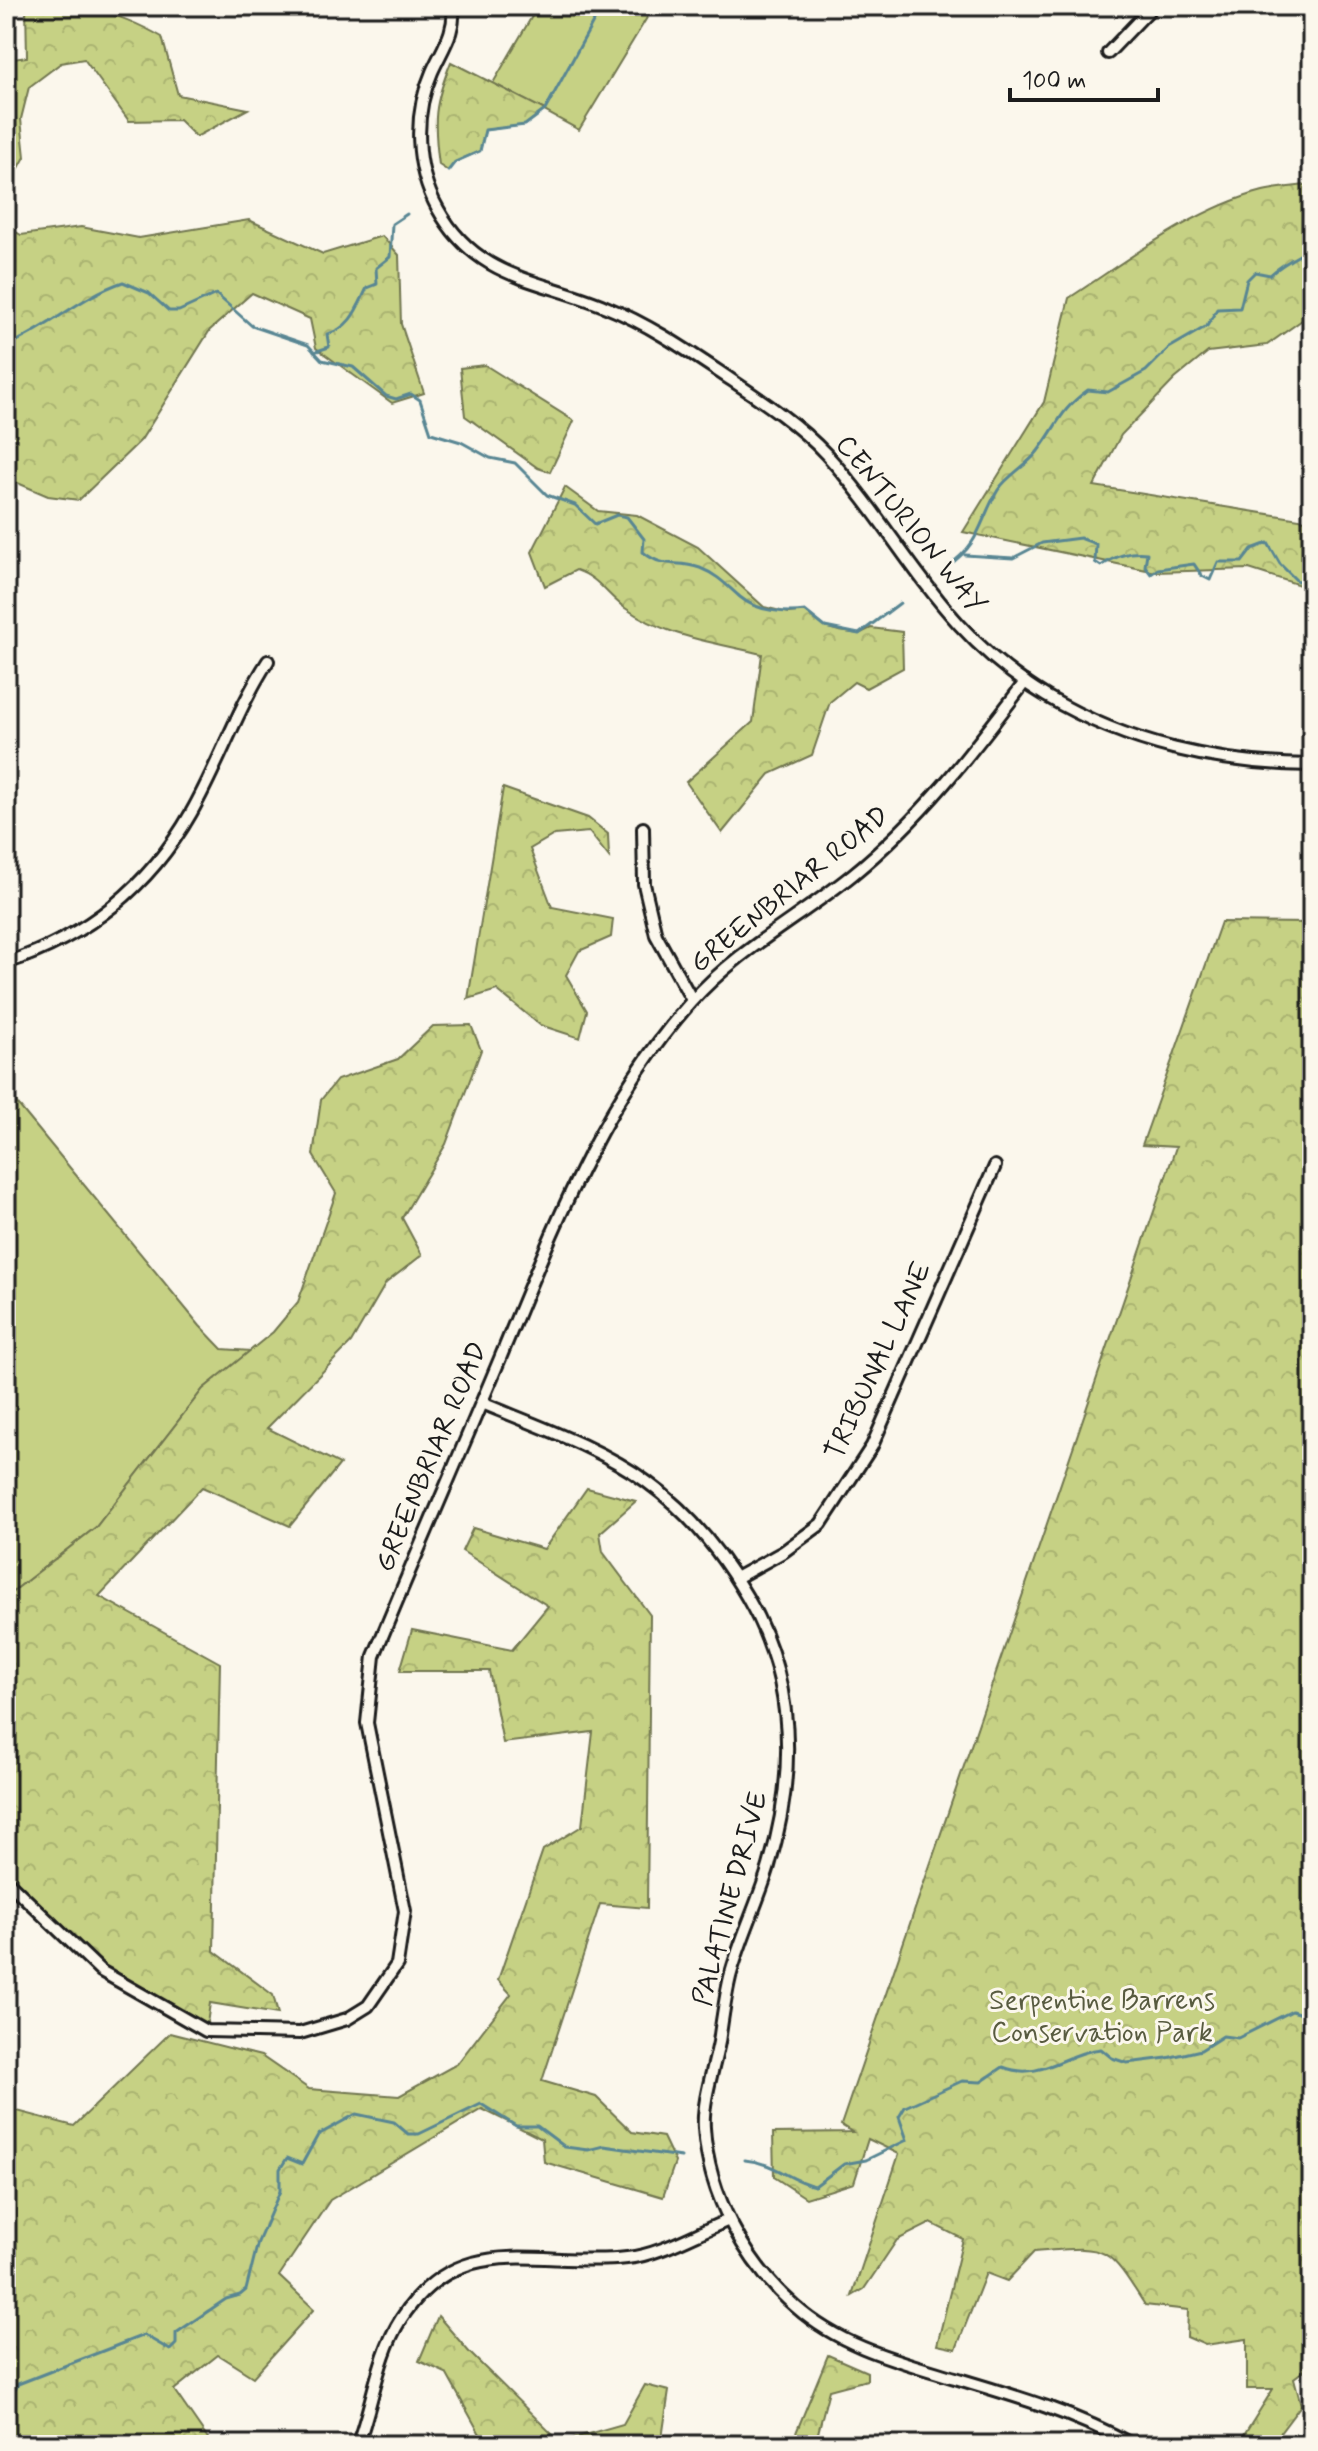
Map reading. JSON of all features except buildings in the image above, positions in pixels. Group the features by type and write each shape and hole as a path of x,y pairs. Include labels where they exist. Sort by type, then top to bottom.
{"street":[{"name":"CENTURION WAY","path":"453,6 455,24 425,89 419,125 423,169 430,191 459,238 501,271 601,304 663,335 785,418 823,451 845,476 942,608 965,633 1025,682 1099,724 1170,749 1229,761 1312,765"},
{"path":"1108,53 1153,6"},
{"path":"6,963 58,943 91,924 156,865 190,814 268,661"},
{"name":"GREENBRIAR ROAD","path":"6,1880 101,1971 206,2031 300,2033 347,2019 368,2006 397,1964 405,1911 367,1723 374,1656 568,1198 613,1106 692,1000 735,960 851,876 912,822 943,789 1025,682"},
{"path":"643,828 644,884 656,935 692,1000"},
{"name":"TRIBUNAL LANE","path":"736,1578 783,1552 821,1524 872,1446 995,1166"},
{"name":"PALATINE DRIVE","path":"482,1403 564,1438 646,1481 709,1537 763,1624 779,1670 789,1723 787,1786 769,1866 731,1975 703,2127 729,2220 754,2262 795,2307 829,2331 866,2350 1099,2426 1133,2445"},
{"path":"357,2445 399,2321 431,2283 454,2269 483,2259 510,2255 568,2261 630,2258 729,2220"}],"green space":[{"path":"26,6 96,11 144,27 162,37 178,95 248,109 196,137 179,120 129,121 84,59 61,63 29,87 21,119 25,157 10,184 6,209 6,60 27,57"},
{"path":"538,6 654,6 579,130 493,83"},
{"path":"451,62 545,110 525,125 485,130 480,151 455,162 448,171 439,165 436,124 438,101"},
{"path":"1312,184 1312,313 1267,345 1208,352 1175,379 1121,435 1094,486 1312,521 1312,589 1249,569 1156,572 963,532 1044,402 1069,298 1162,237 1212,210 1263,191"},
{"path":"249,220 323,254 382,236 399,255 401,324 424,393 392,403 316,348 310,319 252,293 210,330 141,440 79,500 48,496 6,478 6,226 21,235 81,227 139,238"},
{"path":"485,365 574,421 550,472 538,468 465,416 460,368"},
{"path":"565,487 598,511 637,515 698,547 764,607 789,613 805,611 825,627 839,631 859,634 871,628 902,632 903,668 866,688 854,682 830,702 812,755 770,774 722,833 686,782 753,722 762,654 657,626 625,608 596,581 576,570 545,586 532,552"},
{"path":"503,788 588,818 608,834 609,857 589,832 554,835 530,849 552,907 613,919 611,937 579,951 566,975 587,1011 580,1038 540,1025 497,990 468,999"},
{"name":"Serpentine Barrens Conservation Park","path":"1221,922 1312,923 1312,2371 1306,2369 1294,2378 1301,2405 1271,2445 1238,2445 1273,2389 1247,2389 1247,2339 1205,2345 1187,2337 1188,2310 1145,2305 1121,2269 1102,2253 1077,2249 1034,2252 1007,2281 986,2273 956,2349 937,2345 963,2239 931,2223 897,2240 864,2289 852,2296 899,2154 868,2139 854,2183 806,2198 774,2177 773,2133 852,2132 841,2125 1176,1147 1142,1145"},
{"path":"471,1025 481,1050 446,1144 402,1218 422,1255 386,1283 351,1343 267,1428 340,1464 290,1526 202,1487 99,1596 220,1663 214,1951 273,1995 278,2014 210,2003 206,2031 101,1971 6,1885 6,1597 96,1527 203,1389 273,1332 298,1302 336,1193 313,1155 321,1100 337,1080 398,1059 433,1026"},
{"path":"6,1090 200,1326 222,1349 252,1351 203,1389 96,1527 6,1597"},
{"path":"587,1488 636,1501 600,1533 603,1552 650,1615 647,1908 600,1904 542,2081 596,2097 632,2132 663,2137 675,2162 663,2197 544,2162 542,2139 482,2109 330,2200 279,2276 314,2309 253,2377 218,2355 174,2390 212,2445 6,2445 6,2108 74,2126 170,2033 261,2056 309,2089 399,2096 457,2064 511,1994 498,1980 543,1850 582,1826 593,1732 503,1743 489,1671 400,1671 412,1630 512,1650 548,1606 462,1551 473,1528 544,1549"},
{"path":"438,2316 470,2353 560,2442 623,2424 645,2385 669,2391 661,2445 486,2445 446,2373 419,2361"},
{"path":"828,2355 867,2372 867,2380 829,2390 818,2433 829,2445 791,2445"}],"waterway":[{"path":"448,171 455,162 480,151 485,130 525,125 545,110 602,6"},
{"path":"314,352 329,347 327,334 348,322 367,288 377,284 376,268 390,257 392,224 407,214"},
{"path":"948,566 974,540 998,490 1034,456 1078,398 1088,390 1108,392 1146,371 1169,348 1207,326 1217,309 1240,308 1247,280 1255,272 1270,275 1312,248"},
{"path":"6,346 123,282 149,293 169,311 179,311 216,294 252,326 308,345 322,360 353,367 386,396 396,399 411,394 420,400 431,433 461,442 490,458 515,463 547,495 575,505 595,524 617,515 627,517 644,539 643,552 664,563 692,565 706,571 754,606 780,612 805,611 825,627 859,634 900,603"},
{"path":"965,555 1013,558 1042,543 1080,538 1096,544 1095,562 1101,566 1123,555 1147,553 1145,566 1151,574 1158,569 1194,564 1202,576 1210,580 1218,562 1242,562 1252,549 1268,543 1280,564 1297,581 1312,579"},
{"path":"745,2160 765,2164 815,2186 844,2164 866,2160 907,2140 899,2117 905,2107 962,2081 981,2082 1003,2067 1017,2071 1041,2069 1101,2049 1112,2058 1127,2063 1167,2058 1201,2050 1223,2036 1238,2038 1292,2011 1312,2017"},
{"path":"6,2407 18,2384 144,2335 170,2350 176,2344 176,2333 226,2299 246,2290 258,2242 280,2191 280,2169 287,2158 302,2164 318,2135 356,2114 394,2122 408,2134 419,2134 481,2104 516,2126 537,2126 565,2147 588,2150 604,2146 681,2157"}]}
